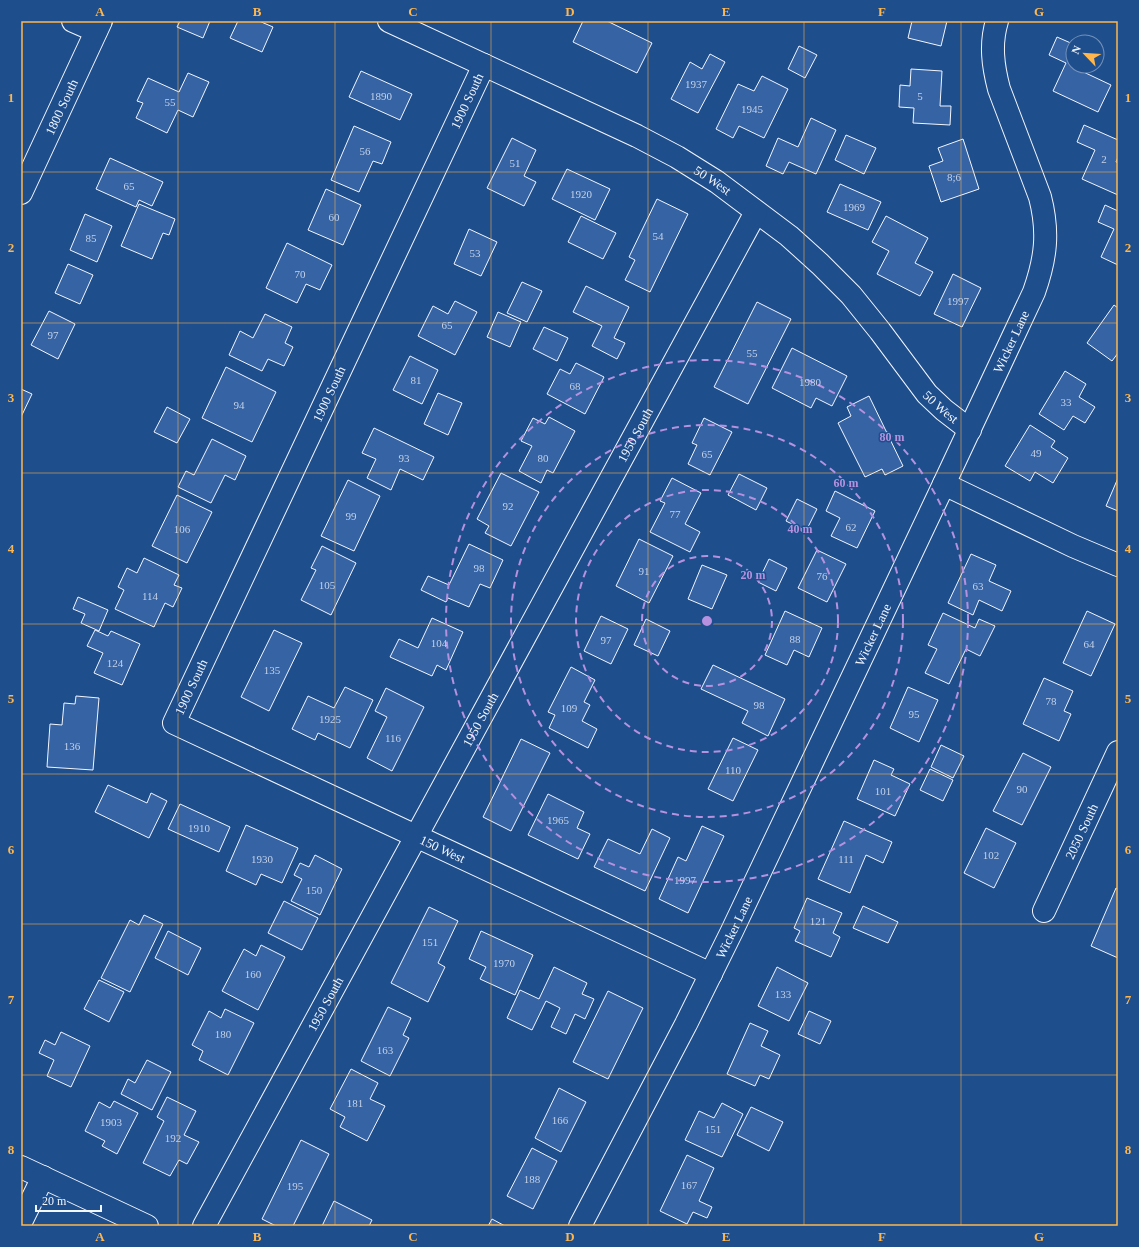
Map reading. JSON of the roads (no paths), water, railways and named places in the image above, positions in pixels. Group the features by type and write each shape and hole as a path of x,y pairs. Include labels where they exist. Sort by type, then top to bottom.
{"street":[{"path":"73,21 99,26"},
{"name":"50 West","path":"389,21 650,143 717,182 789,236 820,264 851,295 927,394 944,410 970,430"},
{"name":"Wicker Lane","path":"580,1226 732,931 970,430 1040,276 1046,228 1044,212 994,73 992,57 993,41 997,21"},
{"name":"1800 South","path":"21,193 99,26"},
{"name":"1900 South","path":"174,723 484,65"},
{"name":"1950 South","path":"204,1226 756,212"},
{"path":"944,484 1073,546 1118,564"},
{"name":"150 West","path":"174,723 711,974"},
{"name":"2050 South","path":"1044,911 1118,752"},
{"path":"21,1167 147,1226"},
{"path":"21,1222 43,1177"}]}
